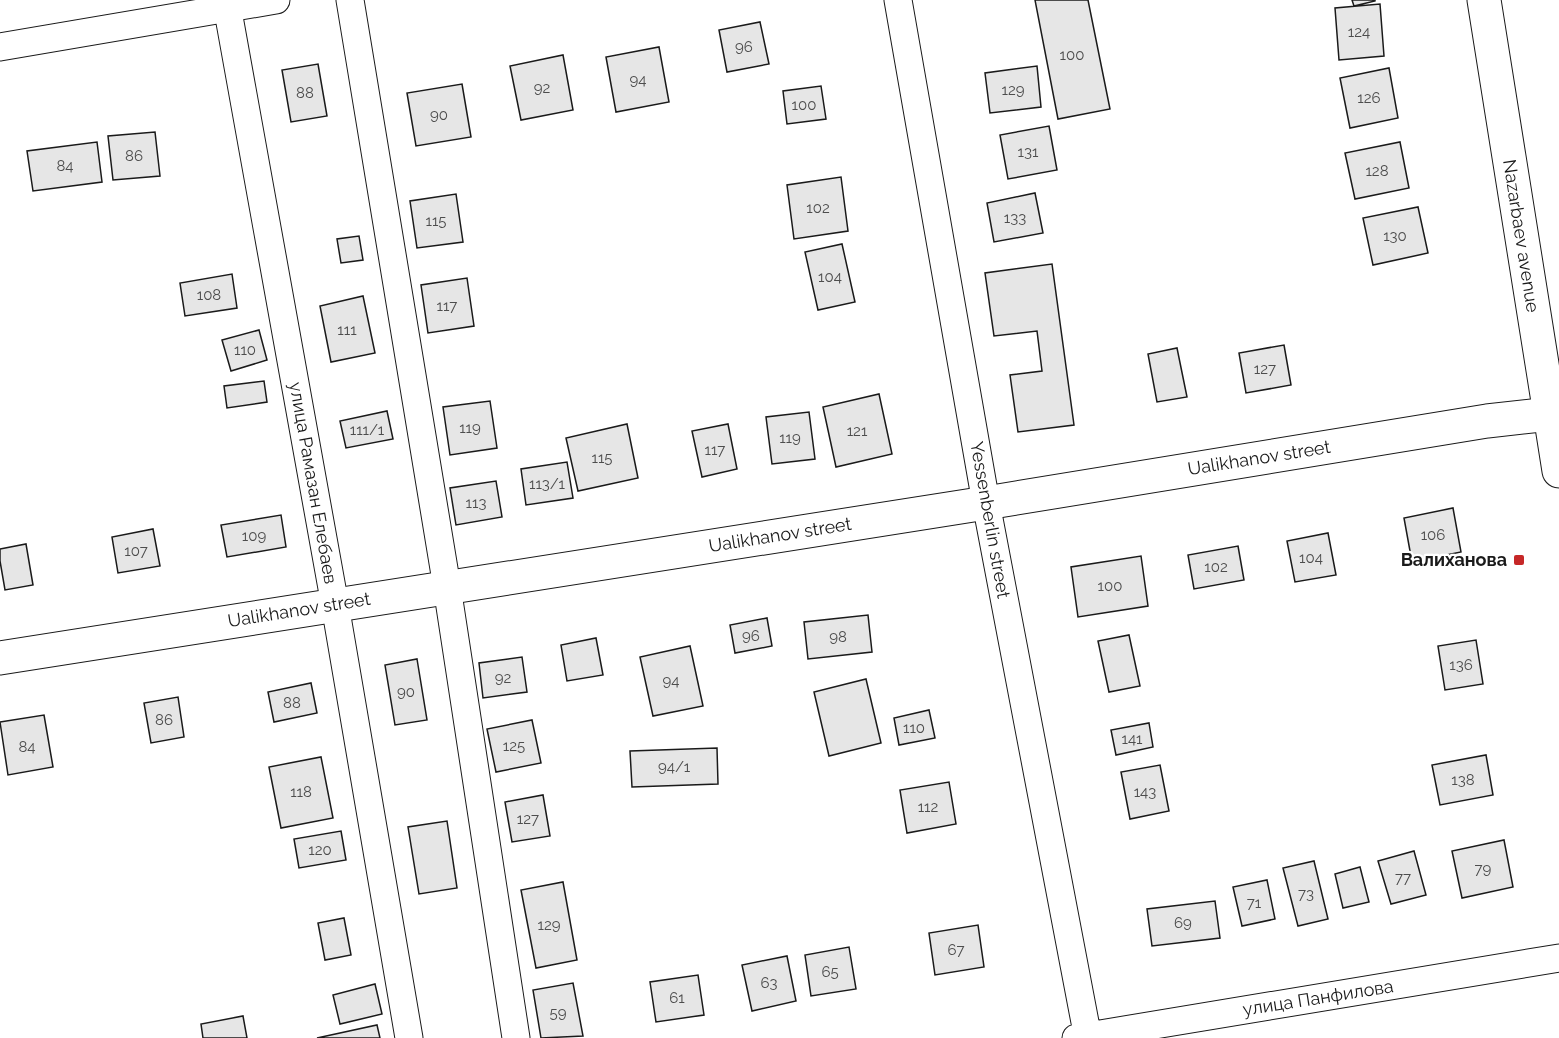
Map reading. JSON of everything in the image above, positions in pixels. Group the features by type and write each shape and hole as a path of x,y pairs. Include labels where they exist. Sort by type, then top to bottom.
{"main road":[{"name":"Nazarbaev avenue","path":"1484,0 1555,414 1559,471"},
{"name":"Ualikhanov street","path":"0,658 986,503 1487,421 1555,414"}],"street":[{"path":"0,47 227,4 276,0"},
{"path":"350,0 447,587 516,1038"},
{"name":"Yessenberlin street","path":"898,0 986,503 1084,1037"},
{"name":"улица Рамазан Елебаев","path":"227,4 335,605 409,1038"},
{"name":"улица Панфилова","path":"1084,1037 1559,958"}],"building":[{"path":"1035,0 1088,0 1110,109 1058,119"},
{"path":"1352,0 1375,0 1375,1 1354,6"},
{"path":"1380,4 1384,56 1339,60 1335,8"},
{"path":"760,22 769,64 727,72 719,30"},
{"path":"659,47 669,102 616,112 606,57"},
{"path":"563,55 573,110 521,120 510,66"},
{"path":"318,64 327,116 291,122 282,70"},
{"path":"1037,66 1041,107 990,113 985,73"},
{"path":"1389,68 1398,118 1350,128 1340,78"},
{"path":"462,84 471,137 416,146 407,93"},
{"path":"821,86 826,119 787,124 783,91"},
{"path":"1049,126 1057,170 1008,179 1000,135"},
{"path":"155,132 160,176 113,180 108,136"},
{"path":"97,142 102,182 33,191 27,151"},
{"path":"1400,142 1409,188 1355,199 1345,153"},
{"path":"841,177 848,231 794,239 787,185"},
{"path":"1035,193 1043,233 994,242 987,203"},
{"path":"456,194 463,242 417,248 410,201"},
{"path":"1418,207 1428,253 1373,265 1363,218"},
{"path":"359,236 363,260 341,263 337,239"},
{"path":"842,244 855,302 818,310 805,252"},
{"path":"1052,264 1074,425 1018,432 1010,375 1042,371 1037,331 994,336 985,273"},
{"path":"232,274 237,308 185,316 180,283"},
{"path":"467,278 474,326 428,333 421,285"},
{"path":"363,296 375,353 331,362 320,306"},
{"path":"259,330 267,360 231,371 222,340"},
{"path":"1284,345 1291,385 1246,393 1239,353"},
{"path":"1177,348 1187,397 1157,402 1148,354"},
{"path":"264,381 267,402 227,408 224,386"},
{"path":"879,394 892,454 836,467 823,407"},
{"path":"490,401 497,448 450,455 443,407"},
{"path":"387,411 393,439 346,448 340,421"},
{"path":"809,412 815,459 772,464 766,417"},
{"path":"627,424 638,478 578,491 566,438"},
{"path":"728,424 737,469 702,477 692,431"},
{"path":"567,462 573,498 526,505 521,469"},
{"path":"496,481 502,517 456,525 450,488"},
{"path":"1453,508 1461,552 1412,562 1404,518"},
{"path":"281,515 286,547 227,557 221,525"},
{"path":"153,529 160,566 118,573 112,537"},
{"path":"1328,533 1336,575 1295,582 1287,541"},
{"path":"26,544 33,585 5,590 0,549"},
{"path":"1238,546 1244,580 1194,589 1188,555"},
{"path":"1141,556 1148,606 1078,617 1071,567"},
{"path":"868,615 872,652 808,659 804,622"},
{"path":"767,618 772,646 735,653 730,625"},
{"path":"1129,635 1140,686 1109,692 1098,641"},
{"path":"596,638 603,675 567,681 561,645"},
{"path":"1476,640 1483,684 1445,690 1438,646"},
{"path":"690,646 703,706 653,716 640,657"},
{"path":"522,657 527,692 483,698 479,663"},
{"path":"417,659 427,720 395,725 385,665"},
{"path":"866,679 881,743 829,756 814,692"},
{"path":"311,683 317,713 274,722 268,692"},
{"path":"178,697 184,737 151,743 144,703"},
{"path":"929,710 935,738 899,745 894,718"},
{"path":"44,715 53,767 8,775 0,722"},
{"path":"532,720 541,763 496,772 487,729"},
{"path":"1149,723 1153,747 1116,755 1111,730"},
{"path":"717,748 718,784 632,787 630,751"},
{"path":"1486,755 1493,795 1440,805 1432,765"},
{"path":"321,757 333,818 281,828 269,767"},
{"path":"1160,765 1169,811 1130,819 1121,772"},
{"path":"949,782 956,824 907,833 900,790"},
{"path":"543,795 550,836 512,842 505,802"},
{"path":"447,821 457,888 419,894 408,827"},
{"path":"341,831 346,860 299,868 294,839"},
{"path":"1504,840 1513,887 1462,898 1452,851"},
{"path":"1414,851 1426,895 1391,904 1378,861"},
{"path":"1314,861 1328,919 1298,926 1283,868"},
{"path":"1360,867 1369,902 1343,908 1335,874"},
{"path":"1267,880 1275,919 1242,926 1233,887"},
{"path":"563,882 577,960 536,968 521,890"},
{"path":"1215,901 1220,938 1152,946 1147,909"},
{"path":"344,918 351,955 325,960 318,923"},
{"path":"978,925 984,967 935,975 929,933"},
{"path":"849,947 856,989 811,996 805,955"},
{"path":"787,956 796,1001 752,1011 742,965"},
{"path":"698,975 704,1015 656,1022 650,982"},
{"path":"573,983 583,1036 541,1038 533,990"},
{"path":"375,984 382,1014 340,1024 333,995"},
{"path":"243,1016 247,1038 203,1038 201,1024"},
{"path":"377,1025 380,1038 317,1038"}],"place":[{"name":"Валиханова","path":"1519,560"}]}
